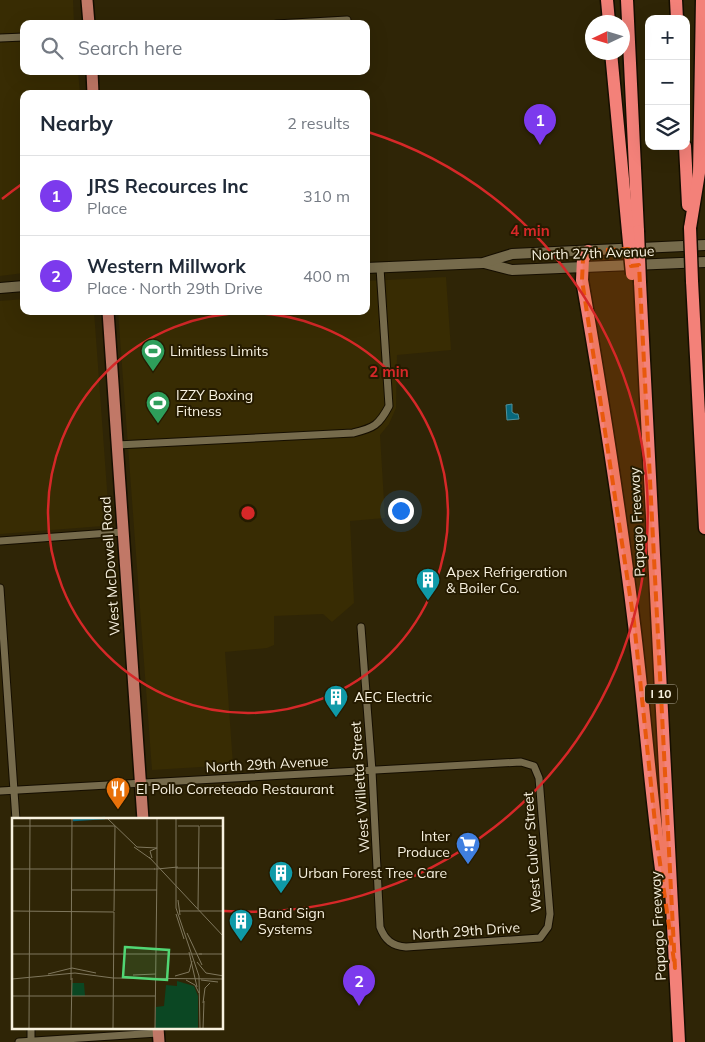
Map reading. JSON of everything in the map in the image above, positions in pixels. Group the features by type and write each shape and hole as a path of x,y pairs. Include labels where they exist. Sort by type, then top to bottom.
{"highway":[{"path":"607,0 608,15"},
{"name":"Papago Freeway","path":"627,0 633,231 646,421 679,1042"},
{"path":"676,0 678,15"},
{"path":"679,15 681,0"},
{"path":"690,228 699,173 702,0"},
{"path":"613,60 633,231"},
{"path":"685,150 705,528"},
{"path":"588,251 583,259 581,268 634,622 656,842 675,968"}],"main road":[{"path":"87,0 89,20"},
{"path":"92,75 93,90"},
{"name":"North 27th Avenue","path":"370,268 483,262 512,254 705,244"},
{"name":"North 27th Avenue","path":"483,262 512,270 705,262"},
{"path":"0,288 20,286"},
{"name":"West McDowell Road","path":"108,315 143,818"}],"street":[{"path":"0,38 20,36"},
{"path":"117,444 353,433 373,428 383,418 389,406 380,268"},
{"path":"0,541 123,532"},
{"path":"0,588 16,818"},
{"name":"West Willetta Street","path":"361,627 372,771 380,927 384,937 390,943"},
{"name":"North 29th Avenue","path":"0,791 521,762 534,766"},
{"name":"West Culver Street","path":"534,766 539,778 550,914 548,927 543,936"},
{"name":"North 29th Drive","path":"390,943 406,947 521,940 543,936"},
{"path":"19,1042 158,1034"}],"highlighted area":[{"path":"629,249 631,266 639,265 675,968 657,842 634,622 582,280 583,259 588,251"}],"shaded area":[{"path":"0,0 73,0 74,20 20,20 20,75 78,75 80,90 20,90 20,274 0,276"},
{"path":"446,277 451,350 397,355 396,408 389,424 380,435 385,518 350,521 354,603 332,622 323,614 274,616 274,645 267,648 225,652 233,765 152,770 118,315 370,315 370,281"},
{"path":"20,299 20,315 94,315 109,517 103,526 0,534 0,301"}],"water":[{"path":"512,404 512,412 518,414 519,419 507,420 506,405"}],"place":[{"name":"JRS Recources Inc","path":"540,145"},
{"name":"Limitless Limits","path":"153,372"},
{"name":"IZZY Boxing Fitness","path":"158,424"},
{"name":"Apex Refrigeration & Boiler Co.","path":"428,601"},
{"name":"AEC Electric","path":"336,718"},
{"name":"El Pollo Correteado Restaurant","path":"118,810"},
{"name":"Inter Produce","path":"468,865"},
{"name":"Urban Forest Tree Care","path":"281,894"},
{"name":"Band Sign Systems","path":"241,942"},
{"name":"Western Millwork","path":"359,1006"}]}
